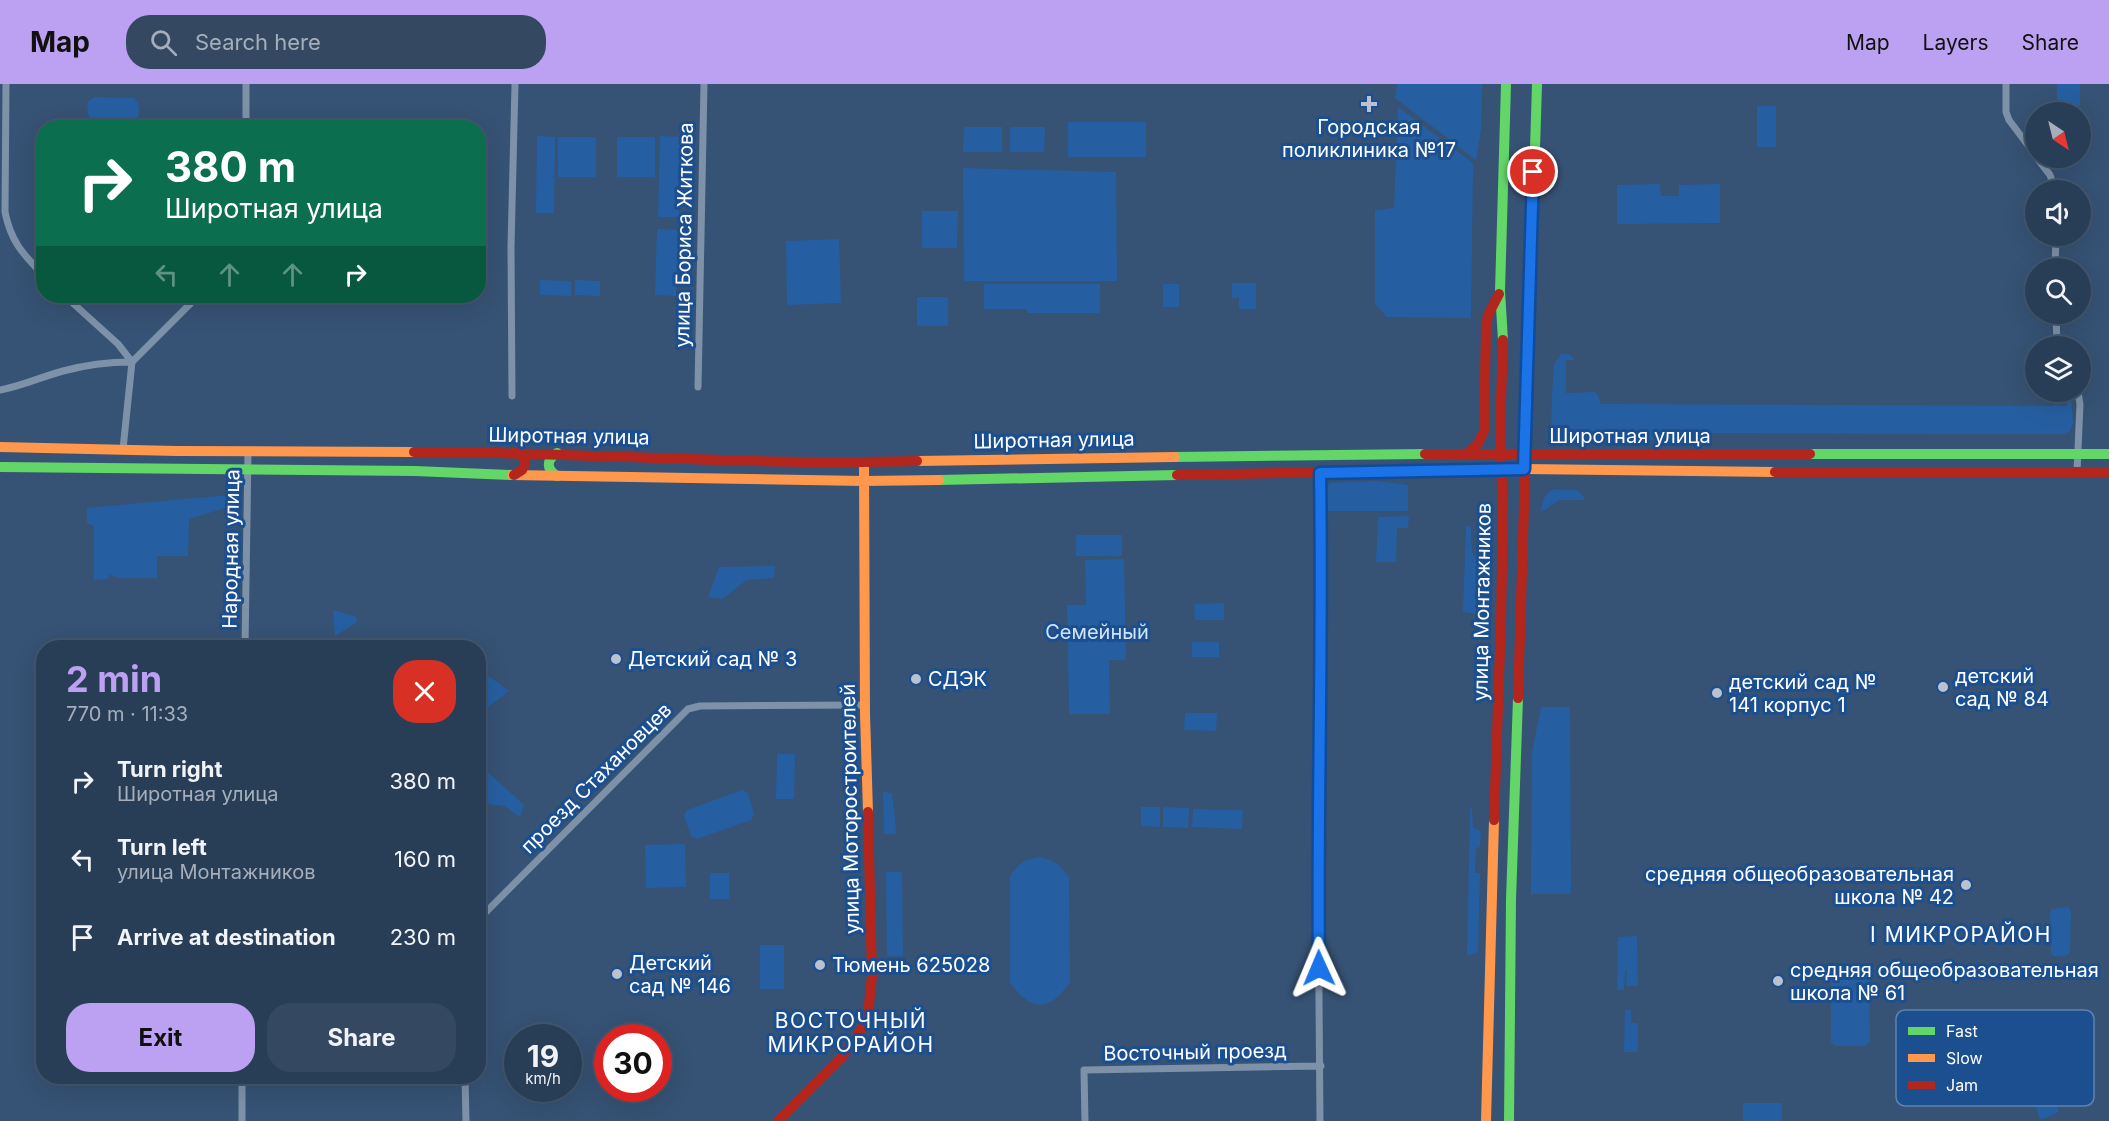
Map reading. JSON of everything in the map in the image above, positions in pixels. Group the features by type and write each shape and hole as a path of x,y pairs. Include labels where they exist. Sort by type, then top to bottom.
{"main road":[{"name":"улица Монтажников","path":"1486,1121 1492,856 1501,621 1503,513 1500,453 1503,340 1500,291 1506,84"},
{"name":"улица Монтажников","path":"1511,1121 1511,900 1537,84"},
{"path":"1466,454 1474,449 1484,431 1486,328 1488,315 1500,291"},
{"path":"5,448 0,462 5,467"},
{"name":"Широтная улица","path":"5,448 248,452 514,452 864,463 1500,453 2109,454"},
{"path":"514,452 521,454 525,460 525,467 521,473 514,475"},
{"path":"557,453 551,456 548,462 551,473 557,476"},
{"path":"1169,457 1162,461 1161,465 1162,471 1169,476"},
{"path":"1125,458 1132,462 1134,467 1132,472 1125,476"},
{"name":"улица Моторостроителей","path":"777,1121 855,1041 868,1015 872,974 864,463"},
{"name":"Широтная улица","path":"5,467 415,471 557,476 864,481 1524,469 1680,472 2109,472"}],"street":[{"path":"6,84 5,212 8,230 19,250 36,268"},
{"path":"246,84 246,120"},
{"path":"512,396 511,257 515,84"},
{"name":"улица Бориса Житкова","path":"698,387 704,84"},
{"path":"2006,84 2008,120 2025,142"},
{"path":"73,303 118,344 132,362"},
{"path":"123,449 132,362 191,303"},
{"path":"0,390 17,387 63,371 107,362 132,362"},
{"path":"2077,472 2080,402"},
{"name":"Народная улица","path":"245,640 248,452"},
{"path":"1320,473 1322,631 1318,902 1320,1121"},
{"name":"проезд Стахановцев","path":"486,912 688,709 700,706 866,705"},
{"name":"Восточный проезд","path":"1085,1121 1084,1070 1321,1066"},
{"path":"242,1084 242,1121"},
{"path":"465,1084 466,1121"}],"green space":[{"path":"1397,84 1482,84 1481,130 1476,160 1395,98"},
{"path":"2057,84 2080,84 2080,102 2057,102"},
{"path":"94,97 134,98 139,108 137,119 93,120 88,111 88,102"},
{"path":"1757,106 1776,106 1776,147 1757,147"},
{"path":"1398,107 1473,163 1471,318 1387,317 1375,304 1375,210 1394,208"},
{"path":"1068,122 1146,122 1146,157 1068,157"},
{"path":"964,127 1002,127 1002,152 963,152"},
{"path":"1010,127 1045,127 1044,152 1010,152"},
{"path":"537,136 555,137 554,213 536,213"},
{"path":"660,136 681,137 679,217 658,217"},
{"path":"558,137 596,137 596,177 558,177"},
{"path":"617,137 655,137 655,177 617,177"},
{"path":"963,168 1116,172 1117,281 964,281"},
{"path":"1660,184 1661,196 1679,196 1679,185 1720,184 1720,223 1617,224 1617,185"},
{"path":"922,211 958,211 957,248 922,248"},
{"path":"657,229 678,230 676,296 655,295"},
{"path":"839,239 841,303 787,305 786,241"},
{"path":"540,280 571,281 571,296 540,295"},
{"path":"575,280 600,281 600,296 575,295"},
{"path":"1232,283 1256,283 1256,309 1239,309 1239,298 1232,298"},
{"path":"984,284 1100,284 1100,313 1027,313 1027,309 984,309"},
{"path":"1163,284 1179,284 1179,307 1163,307"},
{"path":"917,297 948,297 948,326 917,326"},
{"path":"1561,354 1570,354 1574,360 1566,360 1566,393 1595,392 1600,404 2067,406 2068,402 2072,402 2073,423 2070,431 2064,434 1673,433 1655,440 1556,440 1551,432 1554,365"},
{"path":"1378,481 1408,485 1408,511 1327,511 1326,488 1330,483"},
{"path":"1555,489 1577,490 1584,500 1560,500 1541,512 1544,498"},
{"path":"239,494 238,504 189,519 188,556 157,556 157,578 117,578 110,574 108,579 94,580 94,526 87,523 87,508"},
{"path":"1409,516 1408,528 1397,528 1396,562 1376,562 1378,517"},
{"path":"1466,526 1471,527 1473,554 1484,565 1483,615 1463,612"},
{"path":"1076,535 1122,535 1122,556 1076,556"},
{"name":"Семейный","path":"1124,559 1126,660 1109,660 1110,714 1069,714 1067,605 1086,605 1085,560"},
{"path":"775,566 774,578 747,580 722,599 708,597 719,567"},
{"path":"1224,603 1224,620 1195,620 1194,604"},
{"path":"333,610 357,617 356,623 335,636"},
{"path":"1192,642 1219,642 1219,657 1192,657"},
{"path":"489,676 509,691 486,709 486,679"},
{"path":"1541,707 1570,707 1571,894 1531,894 1532,752"},
{"path":"1185,713 1217,713 1216,731 1184,730"},
{"path":"777,754 795,754 794,799 776,799"},
{"path":"486,771 524,805 520,817 505,806 486,804"},
{"path":"742,790 748,793 754,814 751,820 697,839 691,836 684,816 687,810"},
{"path":"883,792 892,793 896,834 884,834"},
{"path":"1141,807 1160,807 1160,827 1141,826"},
{"path":"1163,807 1189,808 1188,828 1163,827"},
{"path":"1470,808 1472,809 1473,828 1481,831 1480,847 1476,848 1475,873 1480,873 1478,952 1467,956"},
{"path":"1193,809 1243,810 1242,829 1192,827"},
{"path":"685,844 686,887 646,888 645,845"},
{"path":"1038,857 1056,863 1069,877 1070,982 1055,999 1040,1004 1025,999 1010,982 1010,877 1021,863"},
{"path":"886,872 902,872 903,956 887,956"},
{"path":"710,873 729,873 729,899 710,899"},
{"path":"2068,907 2071,911 2070,953 2055,956 2051,954 2050,912 2052,909"},
{"path":"1637,936 1638,986 1626,986 1627,971 1625,971 1624,990 1617,990 1618,937"},
{"path":"760,945 784,945 784,989 760,989"},
{"path":"1836,967 1865,968 1869,971 1870,1042 1865,1046 1835,1046 1831,1042 1831,972"},
{"path":"1625,1010 1631,1010 1631,1023 1638,1023 1638,1052 1624,1052"},
{"path":"1743,1103 1782,1103 1782,1121 1743,1121"},
{"path":"2035,1106 2057,1106 2059,1112 2041,1120"}],"traffic: fast":[{"path":"1503,340 1500,291 1506,84"},
{"path":"1526,441 1537,84"},
{"path":"557,453 549,462 549,467 557,476"},
{"path":"1175,457 1425,454"},
{"path":"1810,454 2109,454"},
{"path":"0,467 415,471 512,475"},
{"path":"939,480 1177,475"},
{"path":"1509,1121 1511,900 1518,698"}],"traffic: slow":[{"path":"0,447 177,451 414,452"},
{"path":"917,461 1175,457"},
{"path":"864,463 865,714 868,812"},
{"path":"1457,470 1775,472"},
{"path":"512,475 864,481 939,480"},
{"path":"1486,1121 1494,820"}],"traffic: jam":[{"path":"1466,454 1478,444 1484,431 1486,328 1488,315 1499,294"},
{"path":"1494,820 1501,621 1503,513 1500,431 1503,340"},
{"path":"1518,698 1526,441"},
{"path":"414,452 791,462 917,461"},
{"path":"514,475 522,470 525,464 523,457 515,452"},
{"path":"1425,454 1810,454"},
{"path":"1177,475 1457,470"},
{"path":"1775,472 2109,472"},
{"path":"778,1121 842,1057 862,1028 868,1014 872,976 868,812"}],"place":[{"name":"Городская поликлиника №17","path":"1369,104"},
{"name":"Детский сад № 3","path":"616,659"},
{"name":"СДЭК","path":"916,679"},
{"name":"детский сад № 84","path":"1943,687"},
{"name":"детский сад № 141 корпус 1","path":"1717,693"},
{"name":"средняя общеобразовательная школа № 42","path":"1966,885"},
{"name":"Тюмень 625028","path":"820,965"},
{"name":"Детский сад № 146","path":"617,974"},
{"name":"средняя общеобразовательная школа № 61","path":"1778,981"}],"district":[{"name":"I МИКРОРАЙОН","path":"1961,934"},
{"name":"ВОСТОЧНЫЙ МИКРОРАЙОН","path":"851,1032"}],"route":[{"path":"1319,968 1322,631 1320,473 1524,469 1527,430 1533,172"}]}
